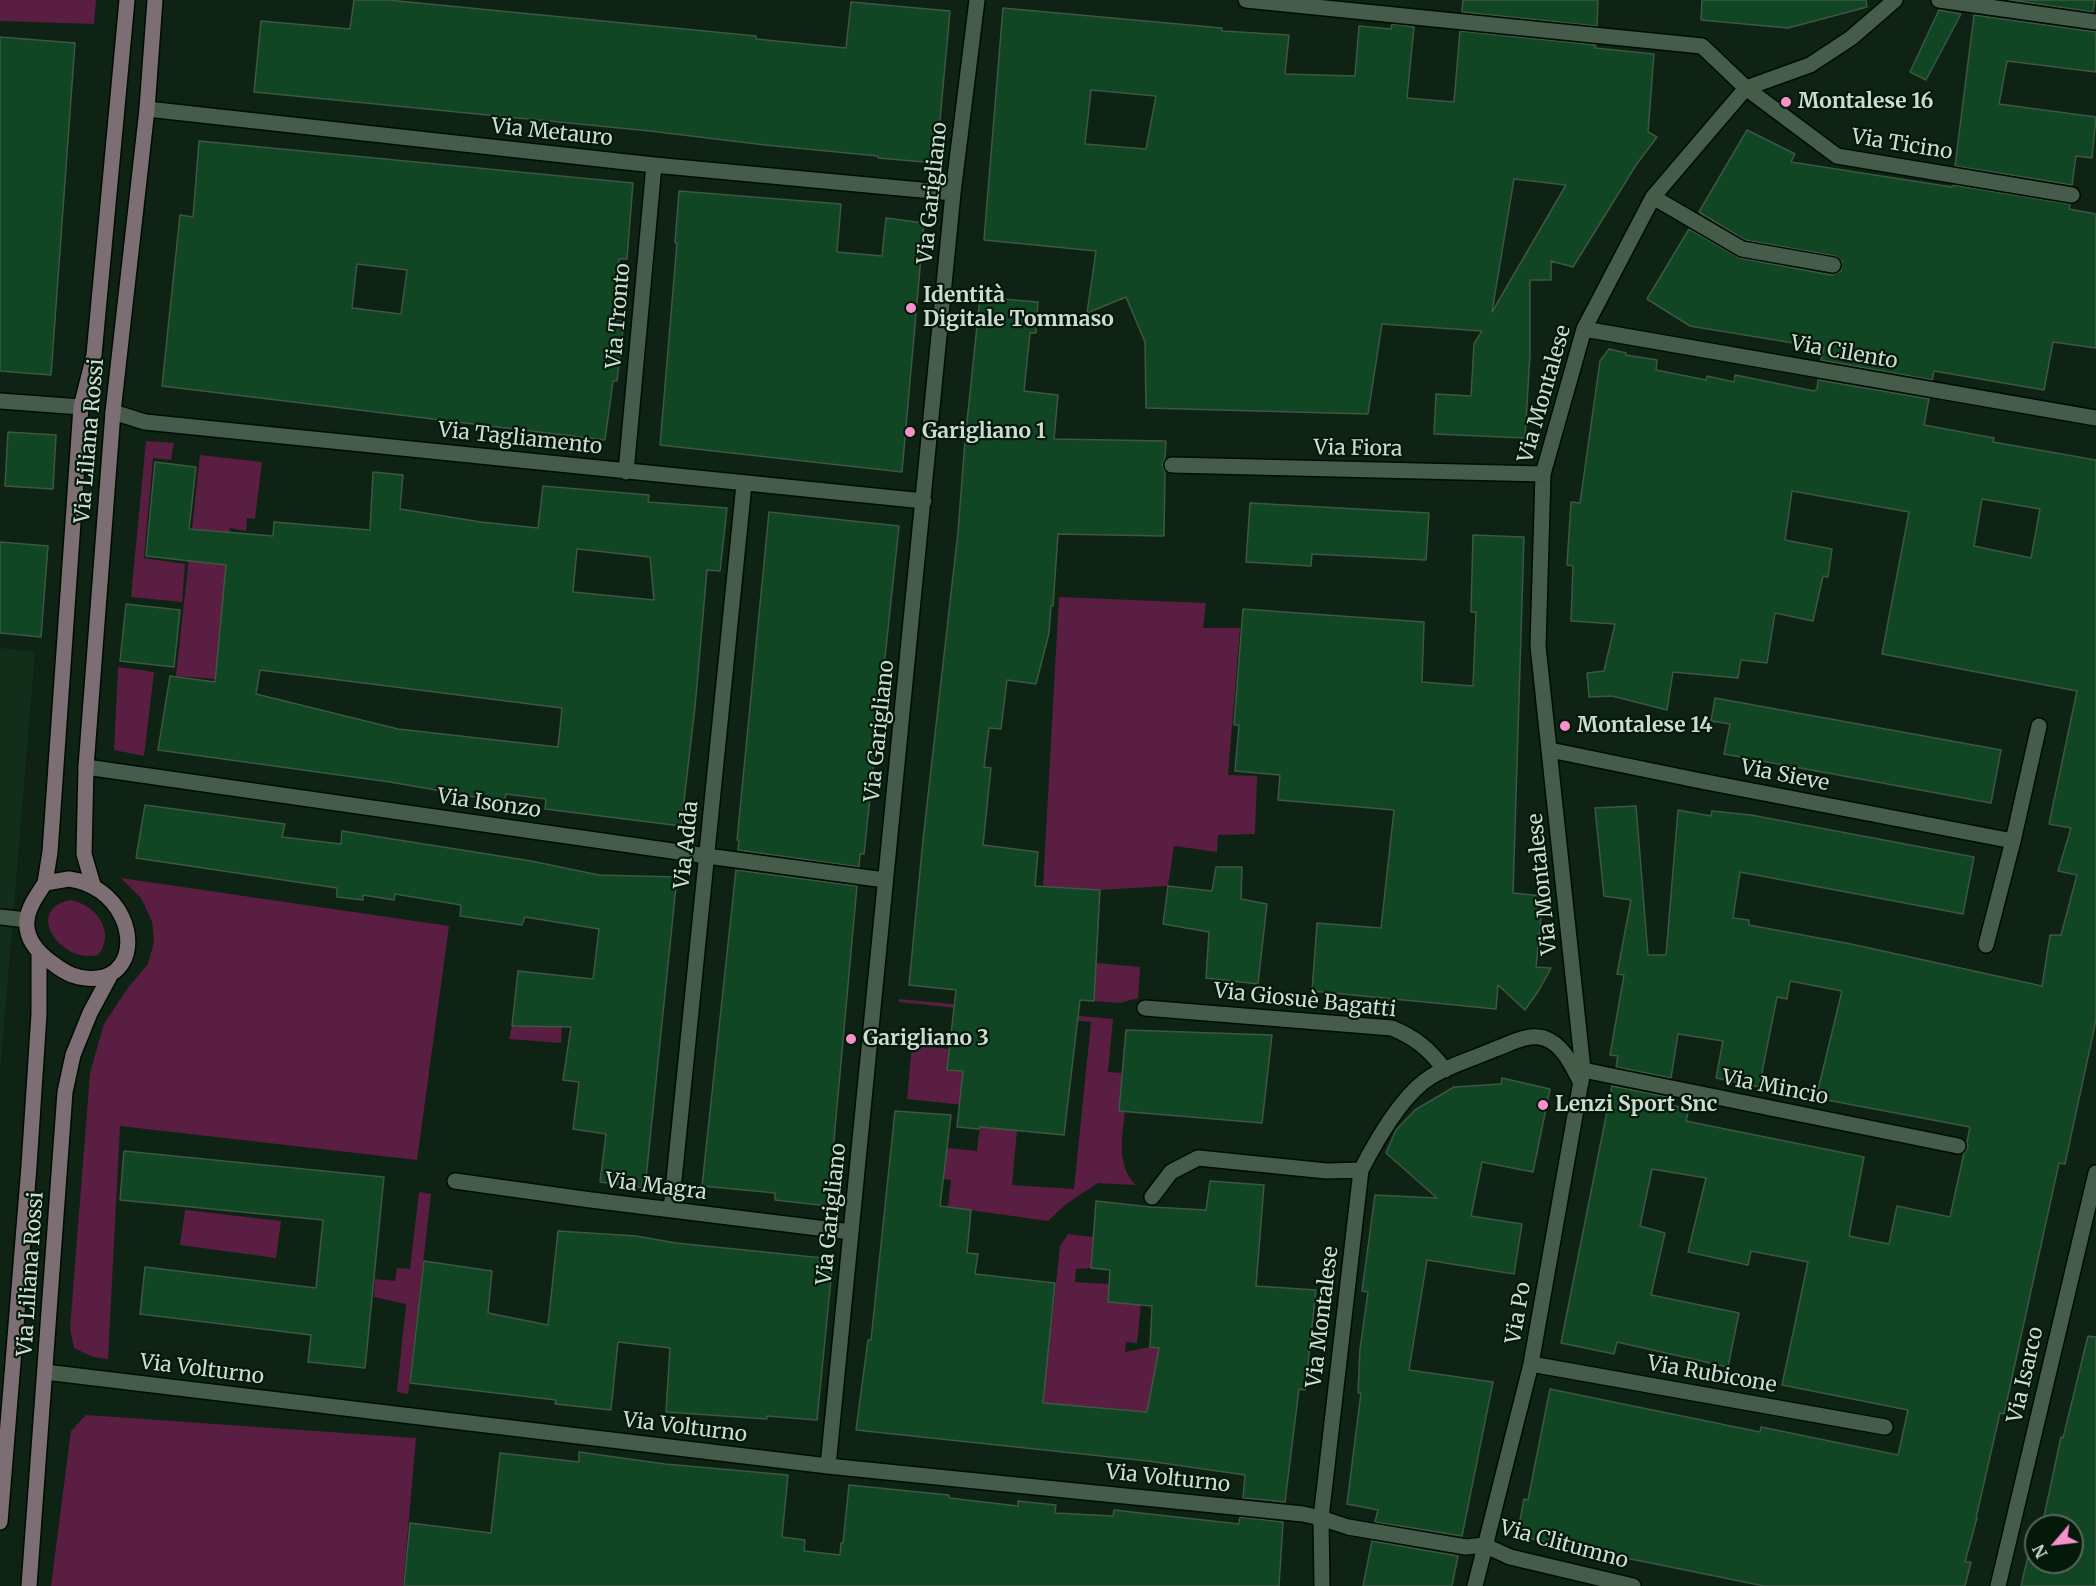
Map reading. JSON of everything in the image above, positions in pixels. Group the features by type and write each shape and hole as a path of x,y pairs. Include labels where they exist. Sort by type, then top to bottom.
{"street":[{"name":"Via Liliana Rossi","path":"0,1522 39,1014 39,954 28,935 27,920 35,897 45,884 50,852 81,407 94,355 127,0"},
{"name":"Via Liliana Rossi","path":"29,1586 65,1092 73,1055 90,1013 111,974 122,965 128,953 128,935 119,909 93,885 84,854 86,767 113,412 147,109 154,0"},
{"name":"Via Garigliano","path":"828,1466 953,193 977,0"},
{"path":"1246,0 1702,46 1746,88"},
{"name":"Via Montalese","path":"1581,1043 1538,646 1543,474 1584,329 1653,197 1746,88 1809,65 1851,38 1895,0"},
{"path":"1939,0 2096,22"},
{"name":"Via Ticino","path":"1746,88 1838,156 2072,195"},
{"name":"Via Metauro","path":"147,109 654,165 953,193"},
{"name":"Via Tronto","path":"626,472 654,165"},
{"path":"1653,197 1742,249 1833,265"},
{"name":"Via Cilento","path":"1584,329 2096,418"},
{"path":"0,401 81,407"},
{"name":"Via Tagliamento","path":"113,412 145,422 924,501"},
{"name":"Via Fiora","path":"1172,465 1543,474"},
{"name":"Via Adda","path":"671,1210 744,484"},
{"path":"1986,945 2013,840 2038,726"},
{"name":"Via Sieve","path":"1550,750 2013,840"},
{"name":"Via Isonzo","path":"86,767 885,880"},
{"path":"45,884 69,879 93,885"},
{"path":"0,917 27,920"},
{"path":"39,954 65,972 79,977 93,978 111,974"},
{"name":"Via Giosuè Bagatti","path":"1145,1008 1392,1028 1410,1035 1431,1052 1445,1070"},
{"name":"Via Montalese","path":"1322,1586 1321,1518 1361,1170 1383,1129 1412,1094 1432,1076 1445,1070 1529,1037 1543,1038 1555,1044 1565,1053 1582,1076"},
{"name":"Via Po","path":"1475,1586 1531,1364 1582,1076 1581,1043"},
{"name":"Via Mincio","path":"1582,1076 1958,1146"},
{"path":"1152,1197 1171,1172 1198,1158 1328,1171 1361,1170"},
{"name":"Via Isarco","path":"1998,1586 2096,1173"},
{"name":"Via Magra","path":"455,1181 851,1232"},
{"name":"Via Rubicone","path":"1531,1364 1885,1427"},
{"name":"Via Volturno","path":"45,1372 828,1466 1321,1518 1348,1527 1466,1547 1484,1545"},
{"name":"Via Clitumno","path":"1484,1545 1510,1557 1633,1586"}],"shaded area":[{"path":"0,0 96,0 94,24 0,21"},
{"path":"146,441 174,443 171,460 153,458 144,558 185,564 182,602 131,597"},
{"path":"200,455 262,462 255,519 247,518 246,531 230,528 215,679 176,676"},
{"path":"1059,597 1206,603 1203,628 1240,628 1228,775 1257,776 1255,834 1218,835 1217,852 1174,846 1168,886 1100,890 1043,886"},
{"path":"0,648 35,652 0,1074"},
{"path":"118,667 154,672 144,756 114,750"},
{"path":"121,878 449,926 417,1160 120,1126 108,1359 93,1357 74,1348 70,1329 90,1073 104,1024 127,989 148,964 154,942 152,921 141,898"},
{"path":"70,900 88,907 100,920 105,937 98,955 84,956 71,952 52,935 48,924 49,914 56,906"},
{"path":"1096,963 1140,967 1138,998 1120,1003 1094,1001"},
{"path":"899,999 1113,1019 1108,1072 1122,1073 1119,1110 1125,1111 1122,1140 1123,1160 1125,1169 1136,1185 1098,1183 1066,1204 1048,1221 948,1207 951,1180 943,1179 947,1148 977,1151 982,1107 907,1099 912,1045 949,1049 948,1070 1022,1076 1012,1185 1074,1189 1091,1022 899,1002"},
{"path":"512,1026 562,1027 561,1043 509,1039"},
{"path":"419,1192 431,1194 408,1394 397,1392 406,1304 374,1297 375,1279 395,1281 397,1268 410,1269"},
{"path":"185,1210 281,1221 276,1258 180,1245"},
{"path":"1068,1234 1093,1237 1091,1268 1076,1269 1075,1282 1109,1284 1108,1302 1141,1305 1137,1343 1126,1342 1125,1352 1150,1347 1174,1349 1173,1378 1154,1376 1147,1412 1043,1403 1060,1246"},
{"path":"86,1415 416,1438 403,1586 51,1586 71,1431"}],"building":[{"path":"354,0 388,0 756,36 756,39 846,48 851,2 950,11 936,163 650,131 254,92 261,21 350,29"},
{"path":"1463,0 1598,0 1597,26 1462,12"},
{"path":"1702,0 1866,0 1867,7 1788,28 1701,20"},
{"path":"2009,0 2095,0 2093,12"},
{"path":"1003,8 1222,28 1222,31 1289,35 1285,74 1355,76 1359,26 1391,29 1392,24 1414,27 1407,98 1454,102 1460,31 1596,45 1595,48 1654,54 1648,132 1657,137 1636,165 1573,267 1551,261 1551,280 1530,280 1530,354 1525,438 1434,434 1436,394 1471,396 1474,344 1482,331 1382,324 1368,414 1146,408 1145,342 1126,297 1087,313 1096,251 984,240","holes":["1091,90 1156,96 1146,149 1085,144","1514,179 1566,185 1492,312"]},
{"path":"1939,10 1961,14 1926,80 1910,72"},
{"path":"1974,15 2096,32 2096,72 2007,61 1999,104 2096,117 2092,158 2076,156 2072,185 1955,166"},
{"path":"0,37 75,43 51,375 0,371"},
{"path":"1747,130 1795,154 1791,162 2070,204 2069,209 2096,214 2096,348 2053,342 2044,390 1934,371 1932,380 1821,360 1824,348 1690,326 1647,299 1689,229 1740,258 1831,275 1841,271 1842,261 1835,256 1745,240 1699,212"},
{"path":"199,141 633,183 627,259 619,259 612,320 624,321 617,381 613,381 605,440 162,386 180,215 193,217","holes":["357,264 407,270 401,314 352,308"]},
{"path":"679,191 841,204 837,252 882,256 886,218 924,223 902,472 660,445 677,243 675,243"},
{"path":"980,297 1038,302 1036,333 1030,333 1024,391 1058,395 1054,439 1166,441 1165,458 1162,465 1165,471 1164,536 1058,534 1053,606 1051,606 1049,633 1036,684 1007,680 1001,729 989,728 984,767 991,768 983,845 1038,852 1035,886 1100,890 1094,1001 1080,1000 1064,1135 957,1127 963,1071 947,1070 956,990 909,985 958,532"},
{"path":"1609,349 1626,353 1626,355 1657,360 1656,370 1706,380 1707,376 1734,382 1735,375 1814,391 1817,389 1818,380 1929,399 1924,425 1994,438 1993,442 2096,460 2096,1020 2065,1164 2059,1163 2004,1414 2000,1413 1965,1562 1971,1562 1965,1586 1764,1586 1517,1536 1524,1499 1528,1500 1550,1389 1760,1432 1761,1427 1898,1455 1908,1410 1782,1385 1808,1262 1751,1251 1748,1265 1688,1252 1706,1178 1652,1169 1640,1226 1665,1233 1651,1295 1739,1313 1728,1367 1617,1342 1614,1354 1561,1343 1612,1086 1667,1097 1666,1104 1689,1109 1686,1121 1864,1157 1849,1236 1889,1244 1897,1206 1950,1217 1964,1153 1968,1147 1970,1127 1816,1098 1842,991 1790,981 1787,999 1777,997 1759,1087 1716,1078 1723,1041 1678,1034 1671,1078 1616,1067 1618,1056 1610,1055 1624,975 1617,974 1631,900 1604,896 1595,808 1636,806 1648,955 1666,955 1678,810 1711,816 1712,811 1751,815 1974,857 1963,914 1740,872 1733,918 1749,920 1749,925 1851,944 2042,986 2050,935 2061,935 2077,875 2058,871 2071,828 2049,824 2077,691 1882,654 1909,512 1792,491 1785,540 1832,549 1828,577 1823,576 1813,621 1775,613 1767,663 1741,660 1738,678 1673,672 1667,710 1612,696 1589,697 1587,673 1604,671 1615,624 1571,621 1573,566 1567,565 1571,502 1580,503 1600,361","holes":["1982,499 2040,509 2031,558 1974,546"]},
{"path":"8,432 56,435 53,489 5,486"},
{"path":"155,462 196,467 189,529 273,536 274,522 370,530 373,472 403,475 400,509 481,522 538,528 543,486 649,495 648,502 727,508 720,571 707,570 695,707 681,826 545,809 546,799 506,794 504,802 390,782 158,750 170,676 215,682 226,565 146,556","holes":["577,549 650,557 654,600 573,592","260,670 562,708 558,747 398,729 256,694"]},
{"path":"1250,503 1429,513 1426,560 1312,554 1311,566 1246,562"},
{"path":"769,512 899,526 864,854 860,854 859,867 738,850 739,840 737,840"},
{"path":"1473,535 1524,537 1513,893 1543,896 1536,967 1551,968 1525,1010 1498,985 1496,1009 1312,991 1317,923 1381,928 1394,810 1278,800 1280,775 1235,771 1239,725 1234,725 1243,609 1424,622 1422,682 1473,686 1476,612 1471,612"},
{"path":"0,542 48,546 41,637 0,633"},
{"path":"126,604 180,610 174,667 120,661"},
{"path":"1715,698 2001,750 1991,803 1724,754 1730,724 1711,721"},
{"path":"145,805 285,824 282,837 341,844 342,831 531,861 599,875 677,877 645,1188 600,1182 606,1134 573,1129 579,1082 563,1080 571,1027 512,1026 518,971 593,979 599,929 525,917 522,925 460,916 461,905 395,894 394,900 363,895 363,900 337,897 337,888 136,858"},
{"path":"1216,867 1242,867 1241,899 1267,904 1258,984 1206,978 1209,932 1163,924 1168,886 1212,891"},
{"path":"736,870 857,886 828,1206 775,1200 775,1193 702,1186"},
{"path":"1126,1030 1272,1035 1262,1123 1119,1111"},
{"path":"1502,1078 1550,1089 1533,1172 1482,1162 1471,1216 1522,1224 1514,1274 1427,1260 1409,1370 1493,1382 1462,1536 1375,1522 1378,1510 1347,1504 1361,1393 1358,1393 1360,1349 1368,1292 1362,1291 1375,1195 1437,1198 1386,1153 1396,1130 1415,1110 1454,1087 1501,1084"},
{"path":"895,1111 951,1115 940,1206 971,1210 967,1253 978,1254 975,1274 1055,1283 1043,1403 1147,1412 1159,1348 1150,1347 1152,1306 1108,1302 1110,1270 1091,1268 1096,1201 1206,1210 1210,1181 1264,1185 1256,1286 1316,1290 1305,1390 1299,1389 1285,1502 1243,1498 1245,1475 1148,1461 856,1430 868,1340 871,1340"},
{"path":"124,1151 384,1177 365,1368 308,1362 311,1335 140,1314 145,1267 316,1288 323,1220 120,1200"},
{"path":"558,1231 636,1236 676,1243 833,1259 817,1420 666,1412 670,1348 618,1342 611,1410 555,1404 556,1400 410,1383 424,1261 492,1271 488,1313 548,1325"},
{"path":"2088,1336 2096,1337 2096,1586 2021,1586 2024,1573 2084,1574 2084,1514 2045,1514 2061,1437 2063,1438"},
{"path":"579,1452 665,1464 788,1475 782,1537 805,1540 804,1551 840,1555 849,1485 949,1495 949,1498 1018,1506 1018,1501 1056,1505 1055,1513 1113,1516 1114,1510 1239,1524 1240,1517 1283,1522 1279,1586 404,1586 410,1523 491,1533 500,1453 579,1462"},
{"path":"1372,1541 1458,1556 1452,1586 1363,1586"}],"place":[{"name":"Montalese 16","path":"1786,102"},
{"name":"Identità Digitale Tommaso","path":"911,308"},
{"name":"Garigliano 1","path":"910,432"},
{"name":"Montalese 14","path":"1565,726"},
{"name":"Garigliano 3","path":"851,1039"},
{"name":"Lenzi Sport Snc","path":"1543,1105"}]}
